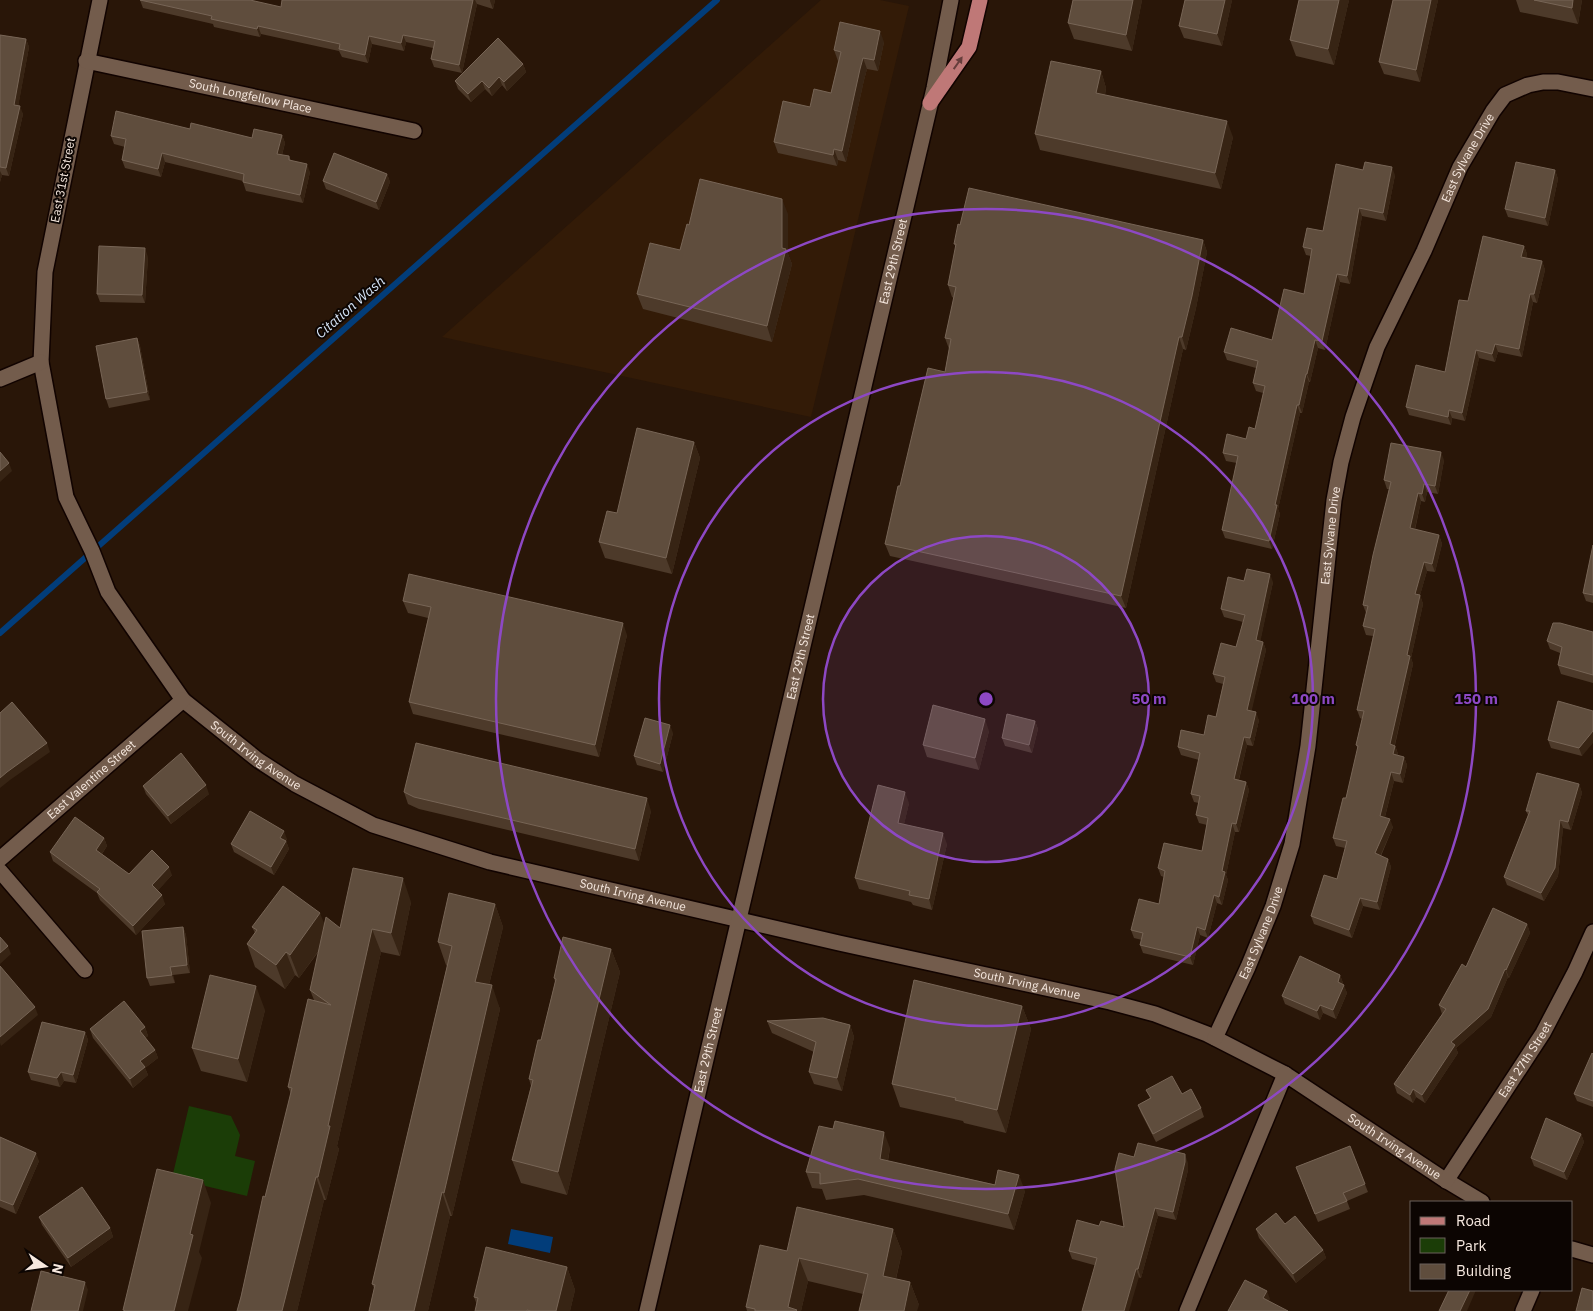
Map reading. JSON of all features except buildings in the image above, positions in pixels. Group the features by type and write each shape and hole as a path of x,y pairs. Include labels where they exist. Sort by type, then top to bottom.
{"main road":[{"path":"930,102 969,48 980,0"}],"street":[{"name":"East 31st Street","path":"41,362 45,272 86,61 100,0"},
{"name":"East 29th Street","path":"646,1311 930,102 951,0"},
{"name":"South Longfellow Place","path":"86,61 414,131"},
{"name":"East Sylvane Drive","path":"1215,1038 1248,967 1273,906 1292,844 1308,746 1334,500 1343,453 1353,417 1378,348 1424,251 1460,167 1505,94 1528,85 1545,82 1558,82 1593,89"},
{"path":"0,379 41,362"},
{"name":"South Irving Avenue","path":"41,362 66,497 92,551 108,592 183,700 258,760 295,784 373,826 490,862 739,920 1110,1002 1155,1014 1215,1038 1285,1074 1446,1182 1480,1201"},
{"name":"East Valentine Street","path":"0,858 183,700"},
{"path":"0,871 85,970"},
{"name":"East 27th Street","path":"1446,1182 1543,1033 1575,972 1593,932"},
{"path":"1187,1311 1285,1074"},
{"path":"1573,1250 1593,1256"},
{"path":"1523,1311 1532,1291"}],"shaded area":[{"path":"821,0 880,0 909,6 811,417 442,337"}],"green space":[{"path":"189,1106 231,1116 240,1135 235,1156 255,1161 247,1196 172,1178"}],"water":[{"path":"511,1229 553,1237 550,1253 508,1244"}],"waterway":[{"name":"Citation Wash","path":"0,633 717,0"}]}
